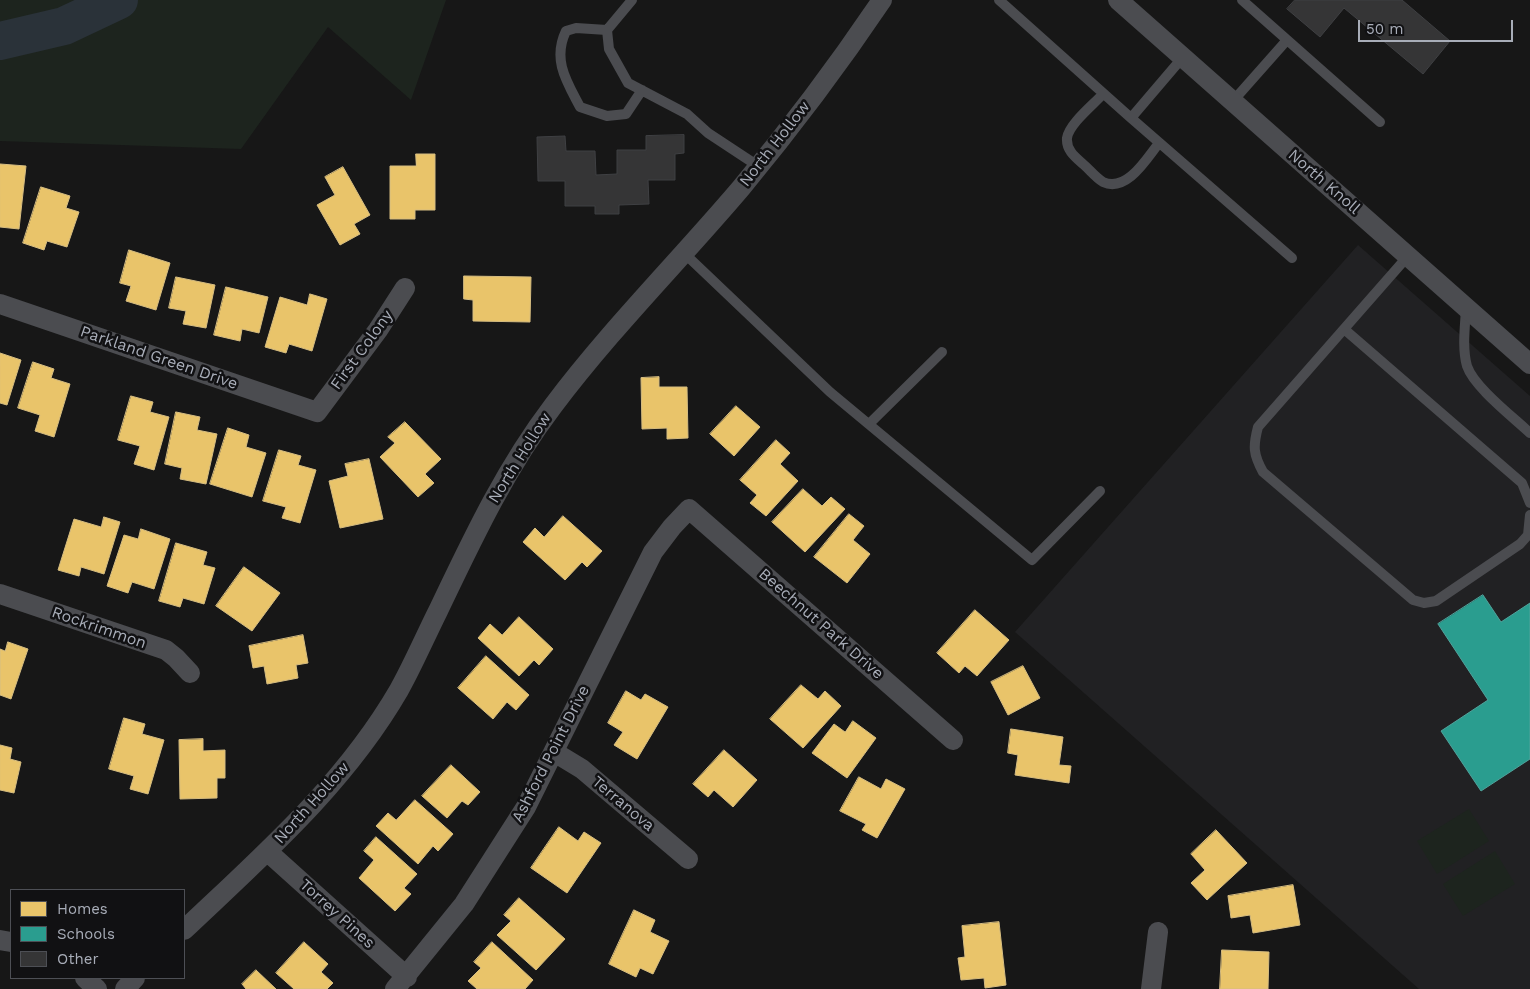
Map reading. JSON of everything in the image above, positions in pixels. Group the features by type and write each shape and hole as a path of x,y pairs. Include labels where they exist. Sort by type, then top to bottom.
{"street":[{"name":"North Hollow","path":"185,929 268,852 310,808 349,762 379,722 400,689 480,522 552,406 758,166 811,99 882,0"},
{"name":"North Knoll","path":"1118,0 1530,364"},
{"name":"First Colony","path":"317,412 378,330 405,288"},
{"name":"Parkland Green Drive","path":"0,304 317,412"},
{"name":"Beechnut Park Drive","path":"689,509 953,740"},
{"name":"Ashford Point Drive","path":"401,983 464,904 500,850 526,807 653,552 689,509"},
{"name":"Rockrimmon","path":"0,594 166,650 190,673"},
{"name":"Terranova","path":"554,752 582,769 688,859"},
{"name":"Torrey Pines","path":"268,852 401,983"},
{"path":"1151,989 1158,932"},
{"path":"85,979 97,989"},
{"path":"125,989 134,979"}],"lane":[{"path":"632,0 607,30 609,48 628,83 687,114 708,133 758,166"},
{"path":"999,0 1103,94 1292,258"},
{"path":"1242,0 1380,122"},
{"path":"607,30 576,28 566,31 561,42 562,72 580,107 607,116 626,114 642,90"},
{"path":"1233,102 1287,40"},
{"path":"1131,118 1183,58"},
{"path":"1103,94 1070,128 1067,139 1071,153 1102,182 1114,184 1124,181 1136,172 1159,143"},
{"path":"684,252 830,392 1032,560 1100,491"},
{"path":"1408,256 1258,427 1254,444 1256,459 1263,472 1413,600 1424,603 1436,601 1520,544 1528,535 1530,515"},
{"path":"1466,308 1465,352 1468,367 1477,383 1530,433"},
{"path":"1344,329 1522,483 1530,503"},
{"path":"869,424 942,352"}],"shaded area":[{"path":"0,0 446,0 411,100 328,27 241,149 0,141"},
{"path":"1358,245 1530,396 1530,989 1419,989 1015,632"},
{"path":"1469,809 1489,841 1437,874 1417,841"},
{"path":"1495,851 1515,884 1463,916 1443,884"}],"building: Homes":[{"path":"416,154 435,154 435,210 415,210 415,219 390,219 390,166 416,166"},
{"path":"0,164 26,166 19,229 0,227"},
{"path":"343,167 370,215 354,224 360,234 340,245 317,205 335,195 325,177"},
{"path":"41,187 70,196 66,208 79,212 67,247 47,241 44,250 23,243"},
{"path":"129,250 170,263 156,310 126,301 131,286 120,283"},
{"path":"464,276 531,277 530,322 473,321 473,300 464,299"},
{"path":"176,277 215,285 206,328 183,324 186,311 169,308"},
{"path":"226,287 268,297 259,333 242,329 240,341 214,335"},
{"path":"310,294 327,299 312,351 289,344 286,353 265,347 280,297 307,305"},
{"path":"0,353 21,360 7,405 0,403"},
{"path":"33,362 54,369 51,378 70,384 54,437 35,431 40,415 18,408"},
{"path":"659,377 659,387 687,387 688,438 667,439 667,428 642,429 641,378"},
{"path":"131,396 153,402 150,412 169,417 154,470 134,464 140,446 118,440"},
{"path":"736,406 760,427 734,456 710,434"},
{"path":"176,412 200,417 197,430 217,434 206,484 180,479 182,468 165,464"},
{"path":"405,422 441,459 425,474 434,483 418,497 380,457 395,443 388,437"},
{"path":"228,428 249,435 246,447 266,453 252,497 210,484"},
{"path":"776,440 790,453 780,464 798,481 766,516 750,503 757,495 740,480"},
{"path":"279,450 301,456 298,465 316,470 300,523 282,518 286,507 263,501"},
{"path":"369,459 383,519 340,528 329,481 348,476 345,464"},
{"path":"803,489 822,506 831,497 845,509 805,552 772,522"},
{"path":"849,514 864,526 853,540 870,554 847,583 814,557"},
{"path":"563,516 602,551 587,567 582,562 565,580 523,542 535,528 544,537"},
{"path":"104,517 120,522 104,574 81,567 79,576 58,570 74,519 101,527"},
{"path":"141,529 170,539 154,589 132,582 128,593 107,586 124,535 138,539"},
{"path":"176,543 207,552 203,565 215,568 204,604 183,598 180,607 159,601"},
{"path":"244,567 280,593 252,631 216,606"},
{"path":"975,610 1009,640 977,676 965,666 959,673 937,653"},
{"path":"519,617 553,649 539,665 534,660 519,676 478,638 490,624 502,635"},
{"path":"303,635 308,663 296,665 298,678 267,684 264,666 253,668 249,646"},
{"path":"8,642 28,649 11,699 0,695 0,649 5,651"},
{"path":"486,656 529,695 516,710 507,702 493,719 458,688"},
{"path":"1023,666 1040,698 1008,715 991,682"},
{"path":"801,685 818,699 825,691 841,706 803,748 770,719"},
{"path":"626,691 641,700 645,694 668,707 637,759 614,745 623,732 608,723"},
{"path":"124,718 145,724 142,734 164,740 148,794 130,789 134,776 109,769"},
{"path":"853,721 876,738 847,778 812,753 834,724 845,732"},
{"path":"1011,729 1063,737 1059,765 1071,766 1069,783 1015,775 1018,755 1008,753"},
{"path":"203,739 203,751 225,750 225,778 217,778 217,798 180,799 179,740"},
{"path":"0,745 12,748 10,759 21,762 14,793 0,790"},
{"path":"724,750 757,780 733,807 714,790 708,797 693,784"},
{"path":"451,765 480,792 468,805 462,801 447,818 422,796"},
{"path":"859,777 881,789 886,779 905,789 877,838 862,830 866,824 840,811"},
{"path":"415,800 453,834 438,851 433,846 418,864 376,826 388,813 396,820"},
{"path":"559,827 578,841 584,832 601,843 567,893 531,868"},
{"path":"1216,830 1247,863 1207,900 1191,883 1205,870 1191,854"},
{"path":"376,837 417,874 404,888 411,894 395,911 359,878 374,860 364,851"},
{"path":"1293,885 1300,925 1253,933 1250,915 1231,918 1228,896"},
{"path":"519,898 565,939 536,970 497,935 511,921 504,915"},
{"path":"634,910 655,920 650,932 669,941 653,974 640,968 636,977 609,964"},
{"path":"999,922 1006,985 985,988 984,978 961,980 958,958 965,957 962,926"},
{"path":"304,942 328,964 321,972 333,983 327,989 294,989 276,973"},
{"path":"492,942 533,980 525,989 477,989 468,981 481,968 474,962"},
{"path":"1222,950 1269,952 1268,989 1220,989"},
{"path":"256,970 276,989 246,989 242,984"}],"building: Schools":[{"path":"1483,595 1501,622 1530,603 1530,759 1481,791 1441,731 1488,700 1438,624"}],"building: Other":[{"path":"1295,0 1402,0 1450,41 1423,74 1344,8 1320,37 1287,9"},
{"path":"684,135 684,153 675,154 675,180 648,180 649,204 619,205 619,214 595,214 595,206 565,206 565,181 538,181 537,137 565,136 566,151 595,151 596,175 617,174 617,150 646,150 646,136"}],"waterway":[{"path":"0,41 64,26 119,0"}]}
